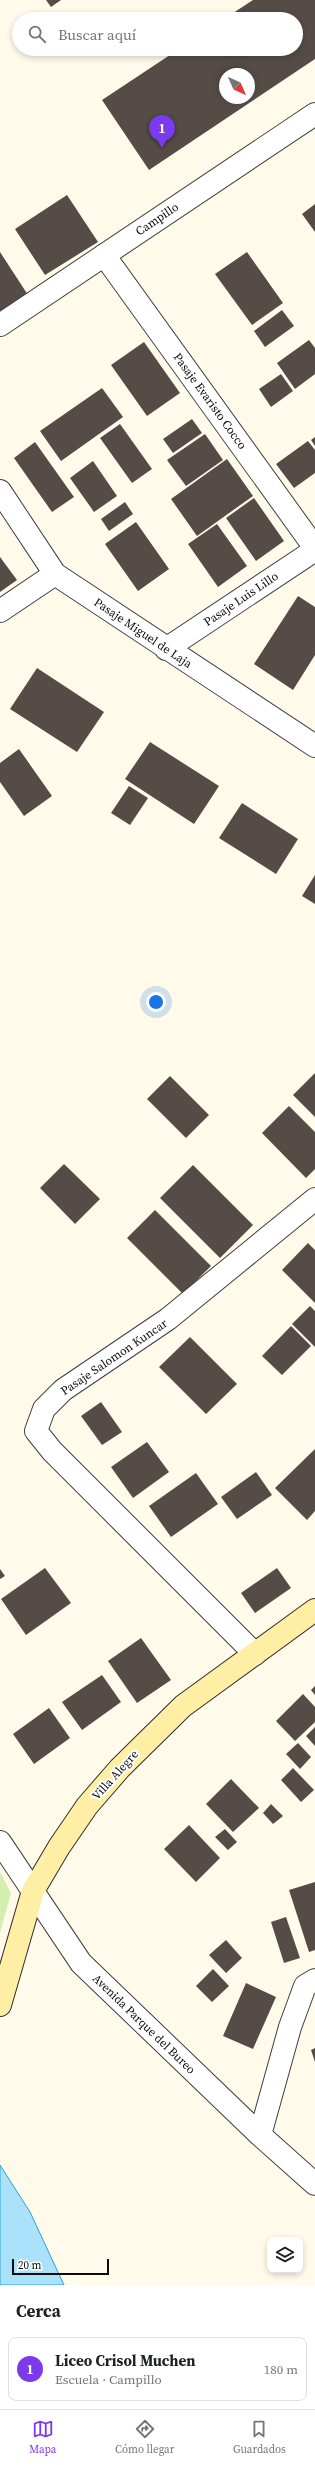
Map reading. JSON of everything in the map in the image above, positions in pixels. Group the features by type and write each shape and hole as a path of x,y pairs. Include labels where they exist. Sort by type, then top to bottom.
{"main road":[{"name":"Villa Alegre","path":"0,2005 33,1891 83,1812 120,1768 184,1706 315,1610"}],"street":[{"name":"Campillo","path":"0,325 315,114"},
{"name":"Pasaje Evaristo Cocco","path":"104,255 315,549"},
{"name":"Pasaje Miguel de Laja","path":"0,491 55,574 166,649 315,746"},
{"name":"Pasaje Luis Lillo","path":"166,649 315,549"},
{"path":"0,611 55,574"},
{"name":"Pasaje Salomon Kuncar","path":"255,1654 52,1451 36,1431 44,1409 63,1390 168,1319 315,1199"},
{"name":"Avenida Parque del Bureo","path":"0,1842 81,1963 260,2134 315,2184"},
{"path":"260,2134 290,2027 305,1986 315,1980"}],"green space":[{"path":"0,1872 11,1893 0,1933"}],"water":[{"path":"0,2165 30,2212 64,2285 0,2285"}],"building":[{"path":"46,0 61,0 51,7"},
{"path":"253,0 315,0 315,59 255,99 255,68 219,68 219,104 248,104 149,170 102,100 168,56 303,56 303,12 235,12"},
{"path":"67,195 98,242 45,275 15,229"},
{"path":"315,204 315,232 302,214"},
{"path":"0,252 28,295 0,313"},
{"path":"247,252 283,303 252,325 215,274"},
{"path":"282,310 294,326 265,347 254,331"},
{"path":"309,340 315,348 315,374 295,389 277,363"},
{"path":"144,342 180,393 147,416 111,365"},
{"path":"281,374 293,391 271,407 259,389"},
{"path":"102,388 123,417 61,461 40,431"},
{"path":"192,419 202,433 173,453 163,439"},
{"path":"120,424 152,469 132,483 100,438"},
{"path":"205,434 223,460 186,486 167,460"},
{"path":"315,437 315,446 311,440"},
{"path":"308,441 315,450 315,473 294,488 276,464"},
{"path":"35,442 74,497 52,512 14,458"},
{"path":"227,459 253,496 197,536 171,499"},
{"path":"93,461 117,496 94,512 70,478"},
{"path":"254,498 284,541 256,561 226,518"},
{"path":"125,502 133,514 109,531 101,519"},
{"path":"136,522 169,569 138,591 105,544"},
{"path":"217,524 247,566 218,587 188,544"},
{"path":"0,557 17,580 0,592"},
{"path":"298,596 315,607 315,655 293,690 254,664"},
{"path":"37,668 104,712 77,752 10,709"},
{"path":"150,742 219,786 194,824 125,779"},
{"path":"19,749 52,796 24,816 0,782 0,763"},
{"path":"129,786 148,798 130,825 111,813"},
{"path":"242,803 298,839 276,874 219,838"},
{"path":"315,875 315,904 302,896"},
{"path":"315,1073 315,1117 293,1095"},
{"path":"170,1076 209,1115 186,1138 147,1099"},
{"path":"289,1106 315,1132 315,1169 306,1178 262,1133"},
{"path":"64,1164 100,1199 75,1224 40,1188"},
{"path":"193,1165 253,1225 220,1258 160,1198"},
{"path":"155,1210 211,1266 183,1294 127,1238"},
{"path":"308,1243 315,1250 315,1303 282,1270"},
{"path":"310,1306 315,1311 315,1347 292,1324"},
{"path":"291,1326 311,1346 282,1375 262,1356"},
{"path":"190,1337 237,1384 206,1414 159,1367"},
{"path":"101,1402 122,1432 102,1445 81,1416"},
{"path":"147,1442 169,1472 133,1498 111,1467"},
{"path":"315,1449 315,1511 307,1520 275,1488"},
{"path":"256,1472 272,1495 237,1519 221,1497"},
{"path":"196,1473 218,1504 171,1537 149,1506"},
{"path":"45,1568 71,1603 26,1635 1,1599"},
{"path":"277,1568 291,1588 255,1613 241,1593"},
{"path":"0,1569 5,1576 0,1579"},
{"path":"141,1638 171,1680 137,1703 108,1661"},
{"path":"102,1675 121,1702 82,1730 62,1702"},
{"path":"315,1686 315,1695 311,1690"},
{"path":"303,1694 315,1707 315,1722 295,1741 276,1721"},
{"path":"49,1708 70,1738 34,1764 13,1734"},
{"path":"315,1727 315,1746 306,1736"},
{"path":"298,1743 311,1757 300,1769 286,1754"},
{"path":"293,1768 314,1790 301,1802 281,1780"},
{"path":"231,1779 259,1808 233,1832 206,1804"},
{"path":"271,1804 283,1816 273,1824 263,1813"},
{"path":"189,1825 220,1858 196,1882 164,1849"},
{"path":"225,1829 237,1842 228,1850 215,1837"},
{"path":"315,1882 315,1950 309,1952 289,1890"},
{"path":"286,1917 300,1958 284,1963 271,1922"},
{"path":"226,1940 242,1958 226,1973 209,1955"},
{"path":"213,1969 229,1986 212,2002 196,1986"},
{"path":"246,1983 276,1997 253,2049 223,2036"},
{"path":"315,2048 315,2062 311,2050"}],"place":[{"name":"Liceo Crisol Muchen","path":"162,148"}]}
